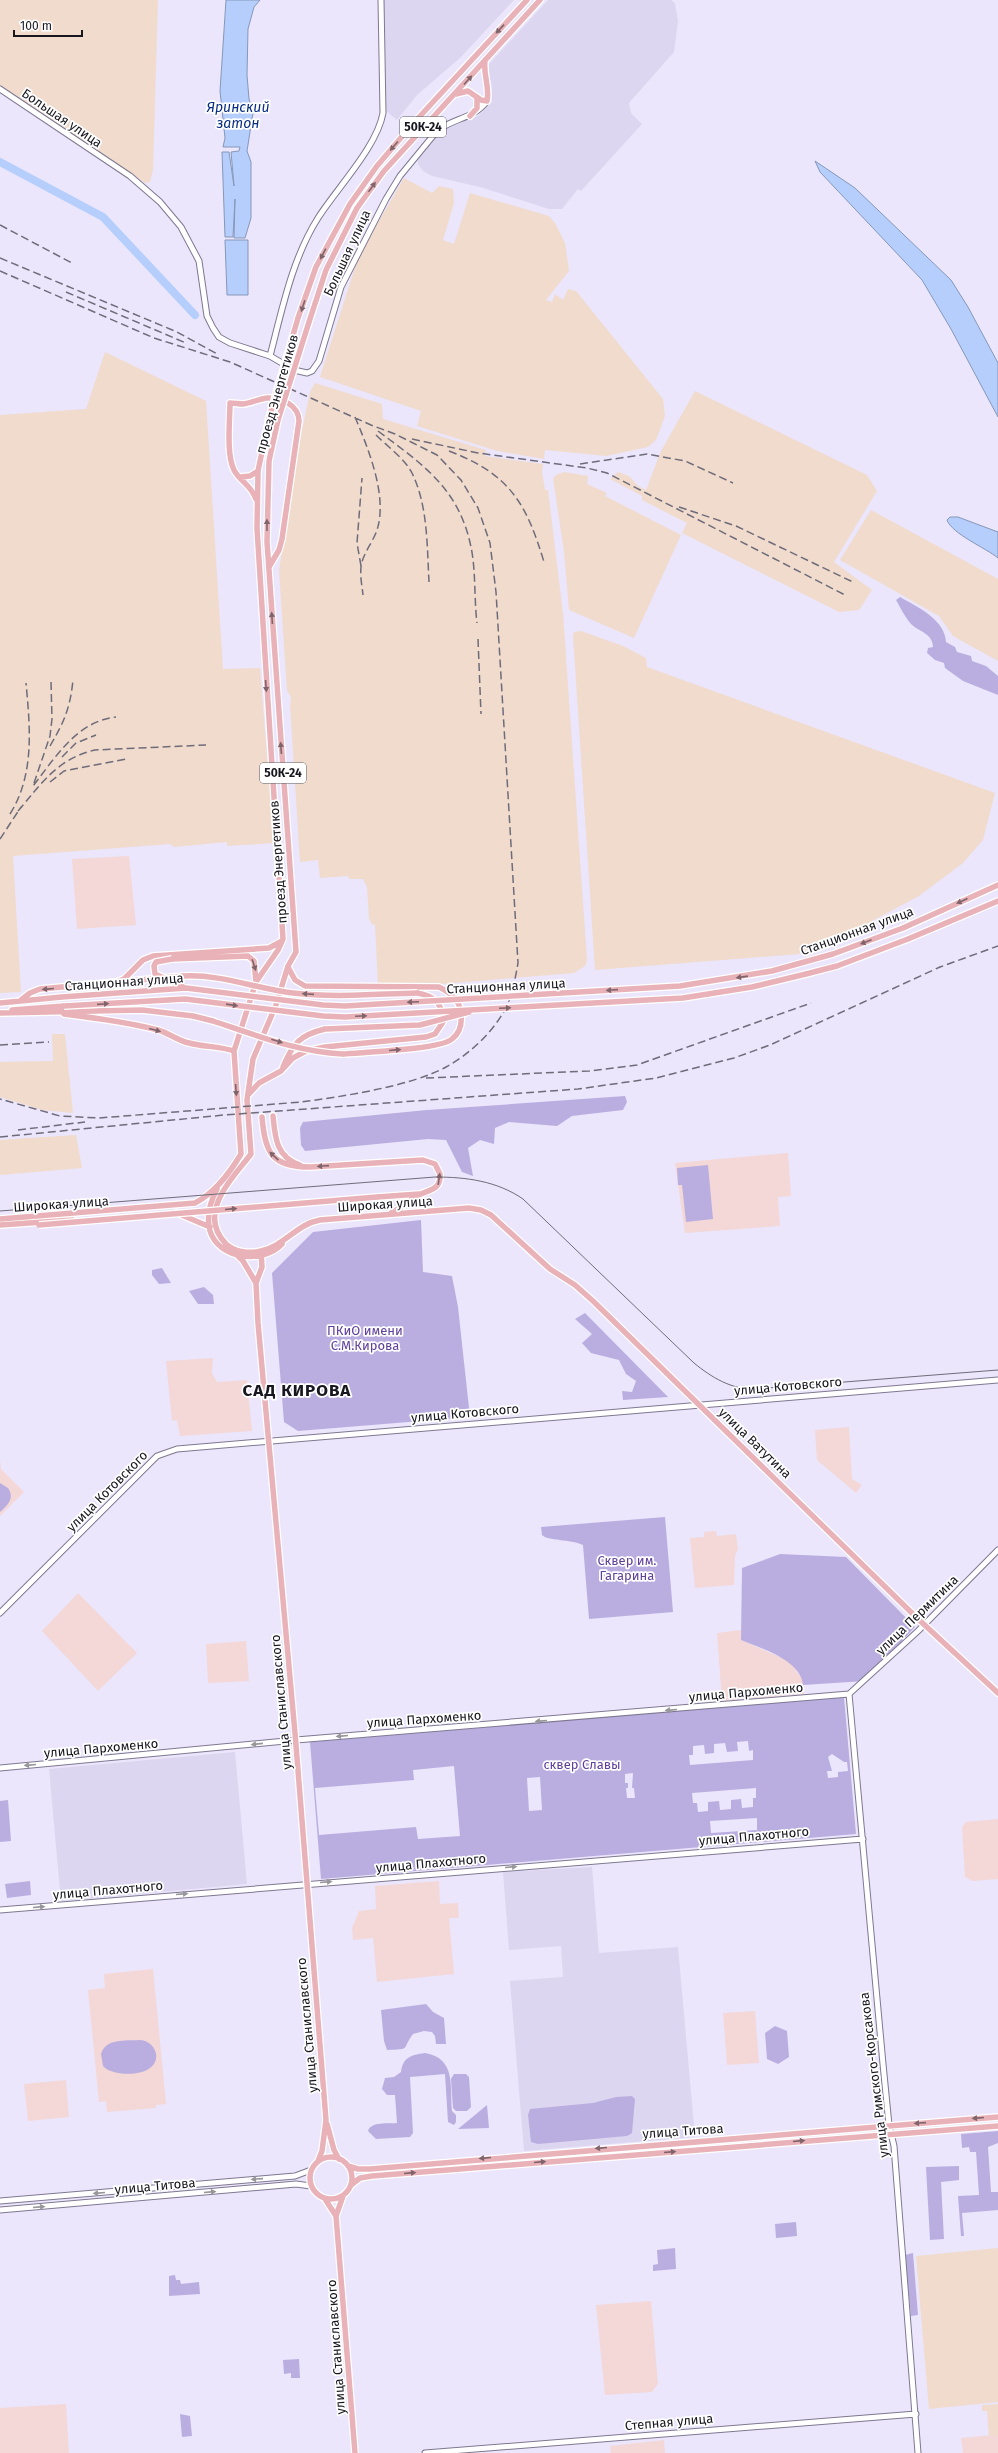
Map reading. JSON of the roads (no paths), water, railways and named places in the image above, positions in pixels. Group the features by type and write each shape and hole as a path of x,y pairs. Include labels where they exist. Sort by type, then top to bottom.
{"main road":[{"name":"проезд Энергетиков","path":"256,982 275,954 282,940 258,567 258,471 269,418 298,318 316,267 359,191 410,127 527,0"},
{"name":"проезд Энергетиков","path":"288,966 296,952 267,542 269,462 278,420 326,270 357,208 384,171 540,0"},
{"path":"454,94 468,91 487,101 489,91 485,73 486,59"},
{"path":"470,116 477,108 477,97"},
{"path":"257,503 249,485 234,470 232,463 229,434 230,402 243,404 269,398 290,404 298,412 299,421 279,550 268,567"},
{"path":"241,477 250,476 258,471"},
{"path":"267,542 272,551 279,550"},
{"name":"Станционная улица","path":"0,1003 21,1000 186,988 340,1006 680,986 749,976 833,954 903,928 998,885"},
{"name":"Станционная улица","path":"0,1012 64,1006 185,999 334,1017 683,998 752,987 837,966 908,939 998,901"},
{"path":"114,983 124,979 148,957 269,948 282,940"},
{"path":"186,988 162,980 155,974 154,966 156,962 172,959 248,956 254,961 256,982 234,1051 241,1154 220,1183 210,1206 210,1227 211,1232 222,1246 237,1255 243,1261 256,1282"},
{"path":"0,1012 142,1010 193,1016 298,1048 322,1053 343,1054 442,1044 454,1038 461,1022 460,1006 448,992 439,987 312,987 300,984 295,980 288,966"},
{"name":"50К-24","path":"247,1097 253,1059 276,1005 288,966"},
{"path":"21,1000 30,993 40,989 184,976 212,977 283,992 317,995 416,993 433,998 442,1007 443,1022 435,1034 426,1037 325,1047 306,1051 293,1058 281,1071 259,1083 247,1097 251,1154 225,1186 216,1206 214,1222 216,1231 231,1248 261,1254"},
{"path":"281,1071 296,1042 303,1036 325,1029 420,1025 483,1009"},
{"path":"48,1012 122,1022 161,1031 179,1041 191,1044 222,1047 234,1051"},
{"path":"18,1224 39,1225 421,1194 430,1192 439,1183 440,1170 435,1164 429,1161 310,1167 286,1165 271,1154 264,1140 262,1116"},
{"path":"273,1116 276,1141 281,1152 291,1161 310,1167"},
{"name":"Широкая улица","path":"0,1220 195,1203 207,1198 220,1183"},
{"path":"387,1215 421,1194"},
{"name":"Широкая улица","path":"261,1254 275,1251 286,1239 305,1224 313,1221 469,1208 481,1210 491,1216"},
{"name":"Широкая улица","path":"0,1225 177,1213 210,1227"},
{"name":"улица Ватутина","path":"491,1216 550,1269 575,1285 998,1693"},
{"path":"237,1255 261,1254"},
{"path":"256,1282 262,1267 261,1254"},
{"name":"улица Станиславского","path":"256,1282 296,1740 326,2120"},
{"name":"улица Титова","path":"348,2166 358,2169 998,2117"},
{"path":"326,2120 334,2150 339,2159 348,2166 352,2174 351,2185 343,2196 336,2216"},
{"path":"326,2120 322,2151 318,2161 311,2170 311,2186 319,2196 325,2199 334,2199 343,2196"},
{"name":"улица Титова","path":"351,2185 360,2178 372,2176 998,2126"},
{"path":"318,2161 328,2157 339,2159"},
{"path":"325,2199 336,2216"},
{"name":"улица Станиславского","path":"336,2216 355,2453"}],"street":[{"path":"270,356 290,279 317,219 372,140 381,124 383,112 381,0"},
{"name":"Большая улица","path":"0,89 130,176 160,202 181,227 199,261 207,316 213,328 230,343 270,356 299,372 312,371 318,361 341,287 392,189 437,131 443,126 470,116"},
{"path":"470,116 487,101"},
{"name":"улица Котовского","path":"0,1613 158,1456 177,1449 269,1443 699,1404 998,1380"},
{"name":"улица Пермитина","path":"849,1694 925,1624 998,1550"},
{"name":"улица Пархоменко","path":"0,1768 296,1740 849,1694"},
{"name":"улица Римского-Корсакова","path":"849,1694 889,2125 894,2146 918,2453"},
{"name":"улица Плахотного","path":"0,1910 863,1839"},
{"name":"улица Титова","path":"0,2201 296,2176 311,2170"},
{"name":"улица Титова","path":"0,2210 296,2184 311,2186"},
{"name":"Степная улица","path":"425,2453 916,2414"}],"water":[{"name":"Яринский затон","path":"226,0 260,0 254,7 248,29 247,75 249,99 253,113 247,151 251,162 251,218 245,238 234,238 235,199 233,237 225,237 222,152 229,152 234,186 231,152 239,151 240,147 223,147 225,138 220,91"},
{"path":"815,161 855,188 951,280 968,307 998,363 998,417 951,329 922,280 820,172"},
{"path":"225,240 248,240 248,295 227,295"},
{"path":"950,517 958,517 998,532 998,558 962,536 950,525 947,520"}],"waterway":[{"path":"0,162 103,217 195,315"}],"tram line":[{"path":"0,1211 435,1177 470,1179 503,1188 523,1199 694,1363 715,1378 730,1385 746,1389 755,1389 998,1370"}],"railway":[{"path":"0,225 72,263"},
{"path":"0,258 177,332 219,355"},
{"path":"0,271 154,338 230,362 371,425 395,434 437,455 461,480 478,508 490,543 496,592 518,963 509,1001 498,1021 478,1044 462,1057 432,1074 395,1085 355,1094 301,1102 99,1118 60,1116 0,1099"},
{"path":"66,292 186,343"},
{"path":"355,417 371,457 380,502 380,517 377,530 365,553 361,567 363,595"},
{"path":"378,431 424,467 448,493 458,509 465,526 473,556 477,623"},
{"path":"376,435 405,463 412,473 417,486 426,526 429,582"},
{"path":"412,439 478,453 587,468 607,473 847,596"},
{"path":"449,451 470,460 501,480 522,507 530,523 544,562"},
{"path":"580,464 647,454 685,461 733,483"},
{"path":"361,566 357,543 362,478"},
{"path":"679,507 736,526 855,583"},
{"path":"478,639 481,714"},
{"path":"50,746 66,715 73,680"},
{"path":"51,682 52,719 50,736 33,786 68,742 78,733 102,720 116,717"},
{"path":"10,814 24,783 27,767 29,750 29,716 26,683"},
{"path":"62,757 76,743 96,735"},
{"path":"18,811 51,773 70,759 82,754 95,750 206,745"},
{"path":"50,782 64,771 126,759"},
{"path":"0,839 21,807"},
{"path":"0,1137 224,1115 578,1089 656,1078 734,1058 770,1045 940,967 998,946"},
{"path":"426,1078 589,1071 637,1065 811,1003"},
{"path":"0,1045 49,1042"},
{"path":"18,1130 85,1122"}],"district":[{"name":"САД КИРОВА","path":"297,1390"}],"park label":[{"name":"ПКиО имени С.М.Кирова","path":"365,1338"},
{"name":"Сквер им. Гагарина","path":"627,1568"},
{"name":"сквер Славы","path":"582,1764"}]}
